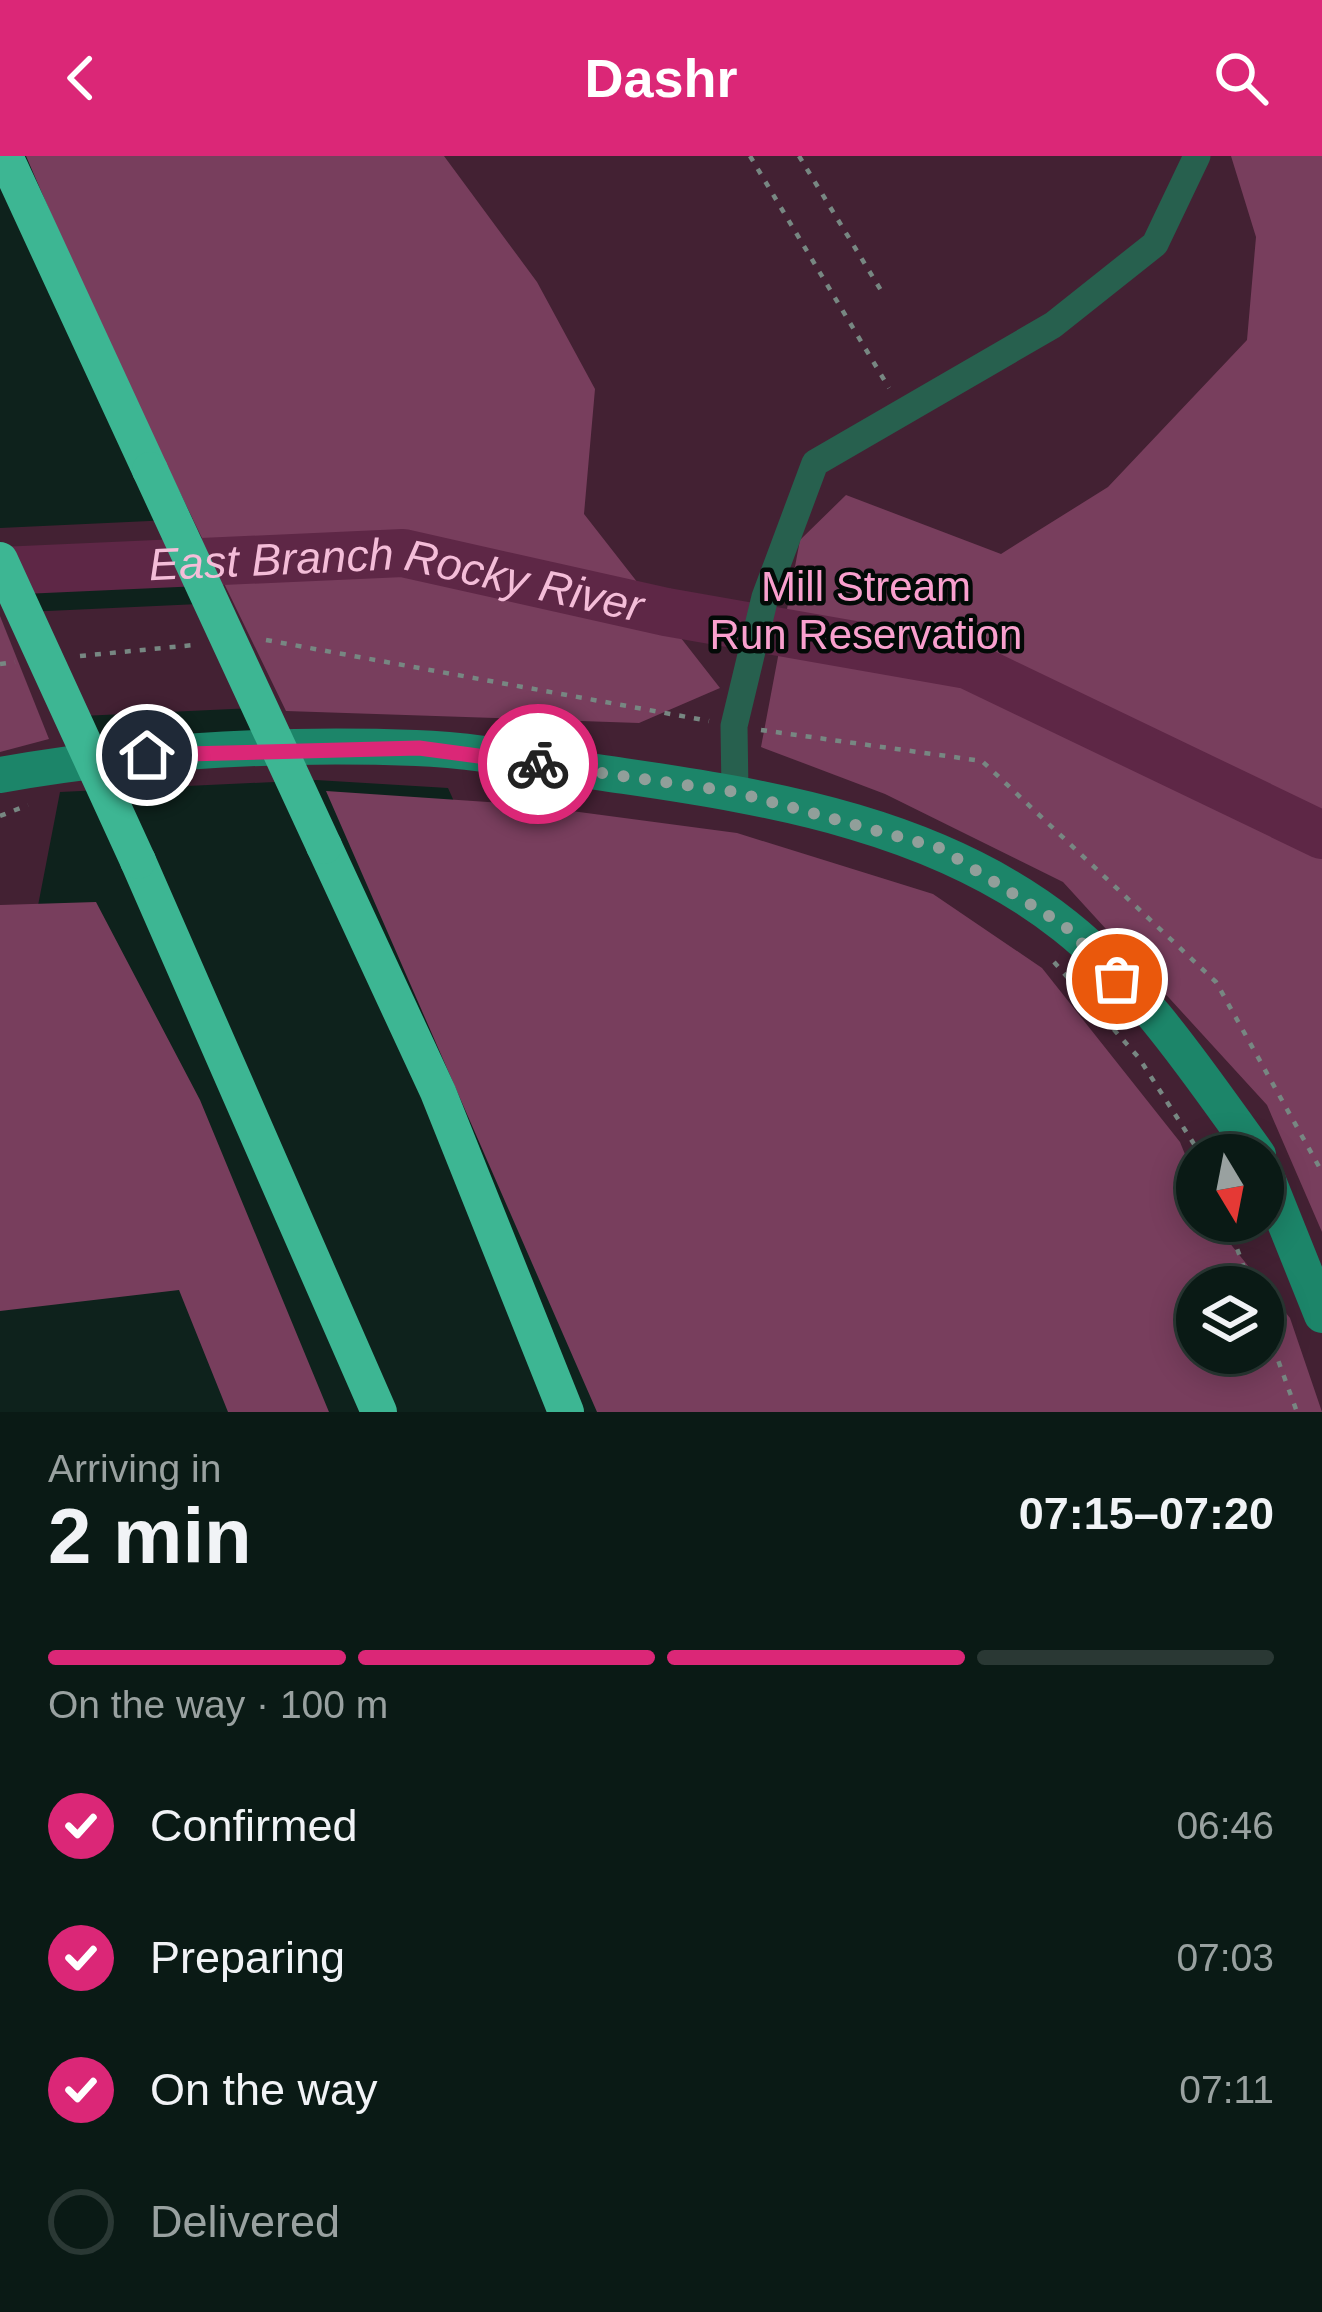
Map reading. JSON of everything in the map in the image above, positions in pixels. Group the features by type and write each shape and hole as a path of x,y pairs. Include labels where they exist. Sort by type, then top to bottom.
{"highway":[{"path":"5,156 438,1092 566,1412"},
{"path":"0,560 380,1412"}],"street":[{"path":"735,792 734,726 766,597 815,463 1053,325 1155,244 1197,156"},
{"path":"0,775 79,761 181,753 419,748 735,792 940,848 1065,926 1168,1031 1243,1134"},
{"path":"1284,1220 1322,1315"}],"path":[{"path":"750,156 901,409"},
{"path":"799,156 882,292"},
{"path":"263,639 734,726"},
{"path":"66,657 197,645"},
{"path":"0,664 22,662"},
{"path":"0,816 43,799"},
{"path":"1047,955 1139,1058 1188,1134"},
{"path":"1283,1374 1297,1412"}],"green space":[{"path":"26,156 444,156 537,282 595,389 584,514 720,688 639,723 286,711 101,330"},
{"name":"Mill Stream Run Reservation","path":"160,156 1322,156 1322,1412 727,1412 448,788 316,780 60,792 23,983 0,1171 0,528 323,513","holes":["197,583 199,604 26,612 25,591","254,708 255,733 82,741 81,716"]},
{"path":"1231,156 1322,156 1322,1232 1284,1144 1284,1134 1280,1134 1267,1105 1063,882 885,794 761,747 800,540 846,495 1001,554 1108,487 1247,340 1256,237"},
{"path":"0,616 49,739 0,752"},
{"path":"326,791 519,804 737,833 933,894 1042,968 1176,1137 1176,1242 1229,1242 1248,1266 1176,1266 1176,1374 1284,1374 1284,1311 1322,1412 597,1412"},
{"path":"96,902 200,1100 329,1412 228,1412 179,1290 0,1311 0,905"}],"waterway":[{"name":"East Branch Rocky River","path":"0,571 403,553 666,612 968,665 1322,835"}],"way so far":[{"path":"538,764 735,792 940,848 1065,926 1117,979"}],"route":[{"path":"147,755 419,748 538,764"}]}
